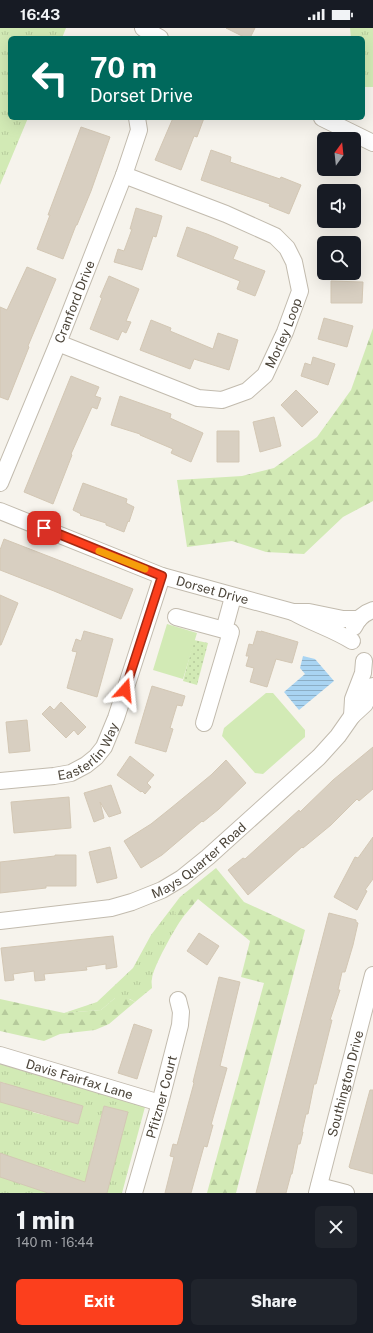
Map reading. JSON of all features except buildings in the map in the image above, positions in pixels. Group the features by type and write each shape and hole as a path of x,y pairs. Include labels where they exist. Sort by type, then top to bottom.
{"street":[{"path":"143,28 157,36"},
{"name":"Cranford Drive","path":"0,483 58,343 124,175 139,130 137,120"},
{"path":"326,120 373,143"},
{"name":"Morley Loop","path":"58,343 198,398 222,400 247,390 265,374 285,332 300,291 294,262 287,248 275,236 226,214 124,175"},
{"name":"Dorset Drive","path":"0,510 162,576 233,597 293,612 309,612 343,619 359,619"},
{"name":"Easterlin Way","path":"0,781 71,773 86,765 96,757 104,747 116,718 162,576"},
{"path":"224,630 233,597"},
{"path":"352,641 354,625 366,613 373,610"},
{"name":"Dorset Drive","path":"293,612 306,620 340,633 352,641"},
{"path":"176,617 231,632 204,723"},
{"name":"Mays Quarter Road","path":"352,641 354,649 368,663 353,699 352,716"},
{"name":"Mays Quarter Road","path":"0,921 111,908 132,902 162,890 182,878 208,857 319,758 338,736 352,716 365,704 373,686"},
{"name":"Southington Drive","path":"318,1189 373,975"},
{"name":"Pfitzner Court","path":"134,1193 160,1103 180,1025 181,1012 178,1000"},
{"name":"Davis Fairfax Lane","path":"0,1054 160,1103"},
{"path":"318,1189 346,1193"}],"green space":[{"path":"0,28 66,28 63,36 8,36 8,120 27,120 0,185"},
{"path":"350,28 373,28 373,87 365,87 365,36 351,36"},
{"path":"373,328 373,501 343,517 304,554 266,552 232,541 187,547 177,480 242,476 274,468 317,437 351,390"},
{"path":"167,624 197,633 183,679 153,670"},
{"path":"194,640 208,643 197,685 183,681"},
{"path":"266,693 273,693 305,730 305,737 263,774 255,773 222,736 224,728"},
{"path":"216,868 244,902 305,930 236,1193 207,1193 264,983 241,977 250,941 198,899 183,917 175,914 180,897"},
{"path":"180,897 178,912 183,917 170,938 156,966 153,973 152,988 135,1002 130,999 115,998 101,1010 64,1013 97,1002 133,968 151,935"},
{"path":"123,996 135,1002 109,1024 95,1030 60,1034 44,1041 0,1031 0,999 64,1013 101,1010 115,998"},
{"path":"0,1064 145,1107 122,1193 67,1193 72,1178 49,1169 48,1193 0,1193 0,1100 5,1083 0,1082","holes":["37,1094 57,1100 52,1117 32,1112","64,1101 83,1106 78,1124","104,1106 127,1112 122,1131 99,1124","97,1133 115,1158 92,1152","91,1161 108,1186 86,1179"]}],"water":[{"path":"303,656 315,659 334,681 299,710 284,692 305,674 300,668"}],"slow traffic":[{"path":"99,551 145,569"}],"route":[{"path":"44,528 162,576 125,690"}]}
